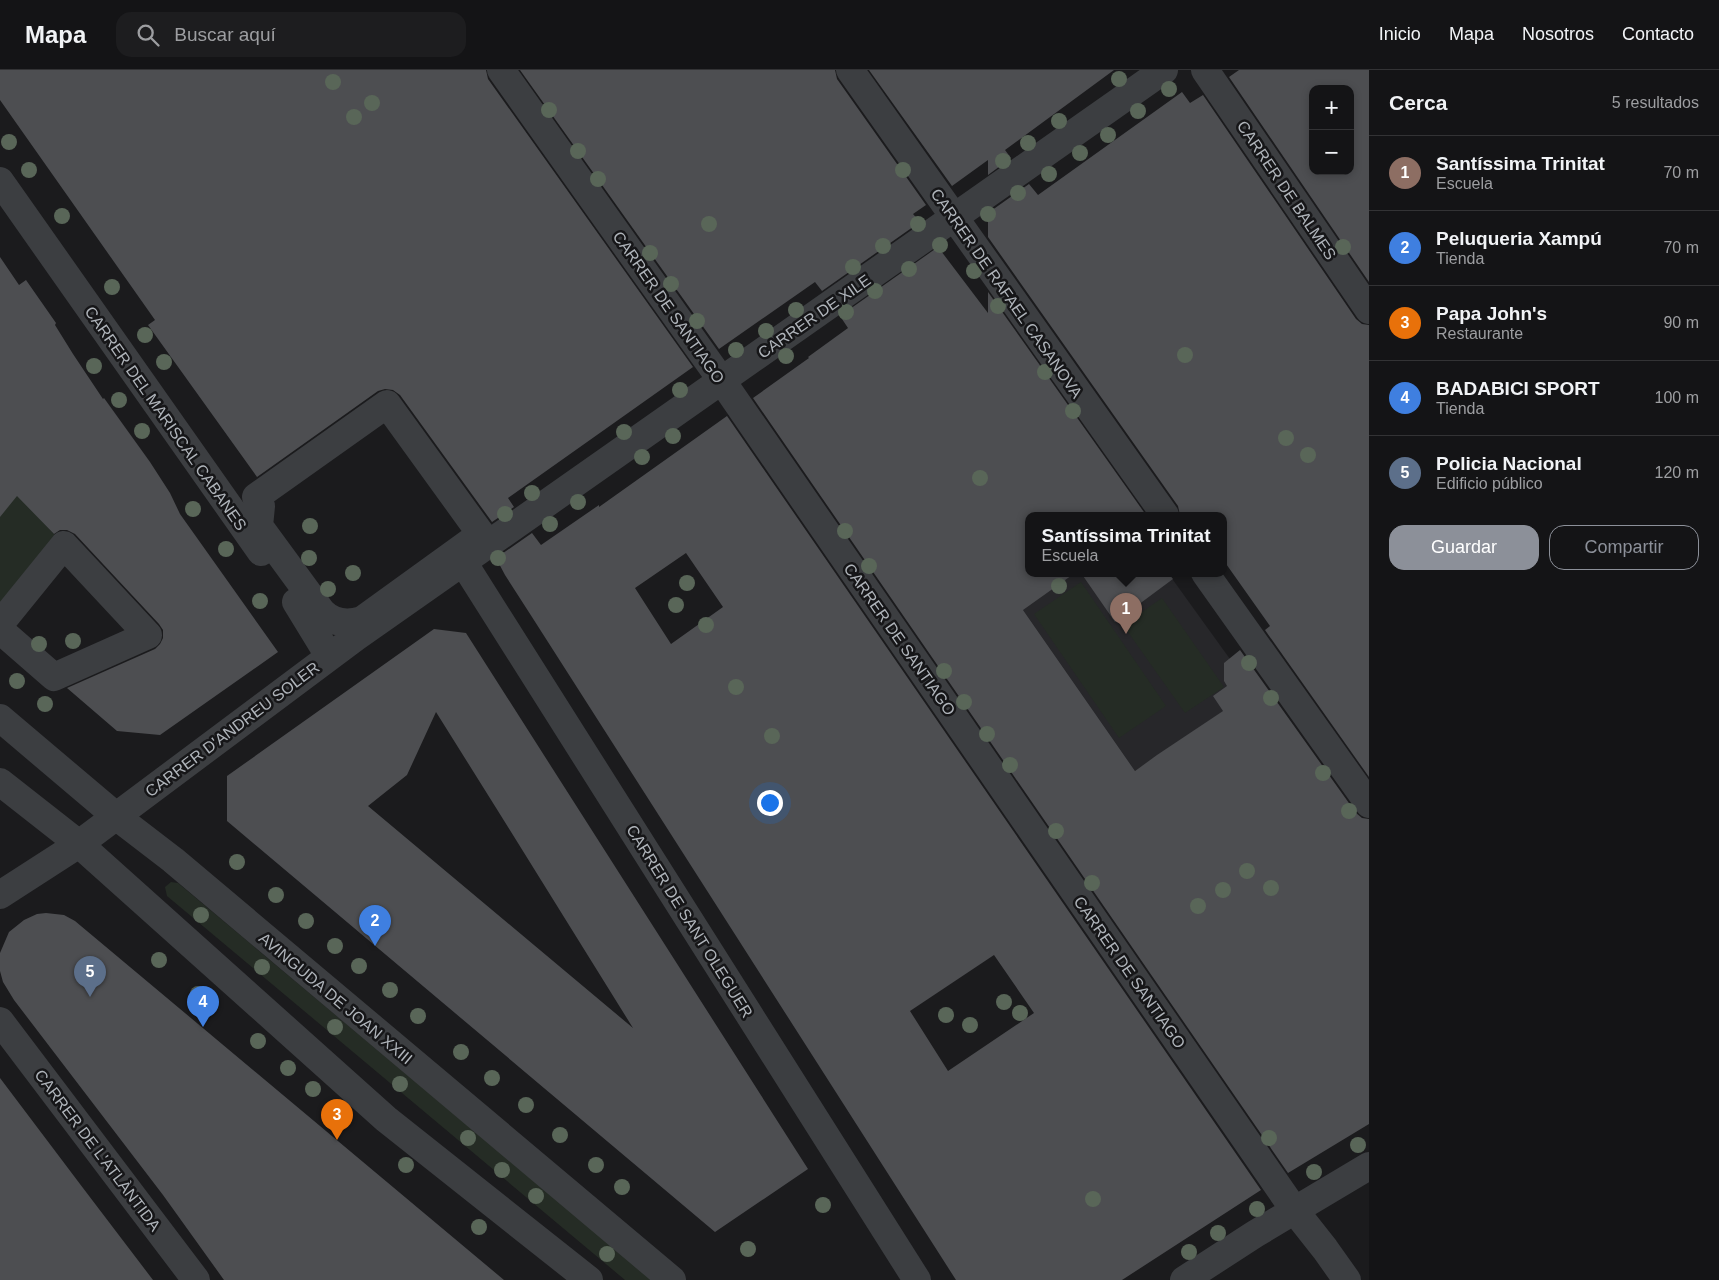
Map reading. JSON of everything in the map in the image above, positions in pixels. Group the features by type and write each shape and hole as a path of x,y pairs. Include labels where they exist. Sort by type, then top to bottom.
{"street":[{"name":"CARRER DE SANTIAGO","path":"501,70 722,381 1294,1211 1347,1280"},
{"name":"CARRER DE RAFAEL CASANOVA","path":"850,70 1163,512"},
{"name":"CARRER DE XILE","path":"463,562 1164,70"},
{"name":"CARRER DE BALMES","path":"1204,70 1369,310"},
{"name":"CARRER DEL MARISCAL CABANES","path":"0,181 294,600 330,656"},
{"path":"387,404 481,534 362,620 354,623 336,622 322,612 259,526 261,506 256,497 387,404"},
{"path":"0,624 64,545 148,635 54,677 0,630"},
{"name":"CARRER D'ANDREU SOLER","path":"0,895 80,844 330,656 463,562"},
{"name":"CARRER DE SANT OLEGUER","path":"463,562 918,1280"},
{"path":"1209,577 1369,804"},
{"name":"AVINGUDA DE JOAN XXIII","path":"0,718 116,816 173,860 672,1280"},
{"path":"0,782 80,844 386,1118 589,1280"},
{"name":"CARRER DE L'ATLÀNTIDA","path":"0,1021 196,1280"},
{"path":"1184,1280 1369,1166"}],"shaded area":[{"path":"0,476 64,545 0,624"},
{"path":"1029,577 1171,577 1253,691 1135,771 1023,610"},
{"path":"1081,582 1166,706 1119,738 1034,614"},
{"path":"1162,598 1224,687 1185,713 1123,625"},
{"path":"171,882 178,883 652,1280 625,1280 167,896 165,887"}],"building":[{"path":"0,70 486,70 488,79 693,367 508,498 514,507 492,522 400,395 393,390 385,389 378,391 257,477 148,325 155,320 0,100"},
{"path":"520,70 835,70 837,79 926,205 913,214 920,222 822,291 815,282 719,349"},
{"path":"869,70 1114,70 1005,150 1011,158 988,175 988,160 952,186"},
{"path":"1239,70 1369,70 1369,282 1229,77"},
{"path":"1182,92 1190,103 1203,95 1356,319 1362,324 1369,325 1369,777 1265,630 1270,626 1227,565 1227,512 1179,512 1178,506 988,237 988,213 1029,184 1038,195"},
{"path":"938,247 988,313 988,292 1144,512 1025,512 1025,577 1069,577 1023,610 1135,771 1223,711 1213,696 1227,686 1224,681 1224,663 1240,650 1356,813 1362,818 1369,819 1369,1124 1288,1173 753,398 848,328 840,316"},
{"path":"0,257 19,285 26,280 56,323 55,325 103,399 150,462 170,493 180,514 278,652 160,735 117,731 67,688 155,649 163,638 163,630 159,624 75,534 67,530 60,530 54,534 17,496 0,517"},
{"path":"727,416 1261,1190 1122,1280 956,1280 505,575 496,558 532,533 541,545 599,505 599,507","holes":["686,553 723,607 671,644 635,588","994,955 1034,1013 948,1071 910,1011"]},
{"path":"1084,577 1171,577 1173,579 1115,622"},
{"path":"434,629 466,633 808,1169 715,1232 227,821 227,776","holes":["436,712 633,1028 368,806 407,775"]},
{"path":"37,914 64,915 75,921 504,1280 224,1280 163,1195 14,1000 3,982 0,971 0,953 9,932 24,920"},
{"path":"0,1078 83,1188 153,1280 0,1280"}],"place":[{"name":"Santíssima Trinitat","path":"1126,634"},
{"name":"Peluqueria Xampú","path":"375,946"},
{"name":"Policia Nacional","path":"90,997"},
{"name":"BADABICI SPORT","path":"203,1027"},
{"name":"Papa John's","path":"337,1140"}]}
